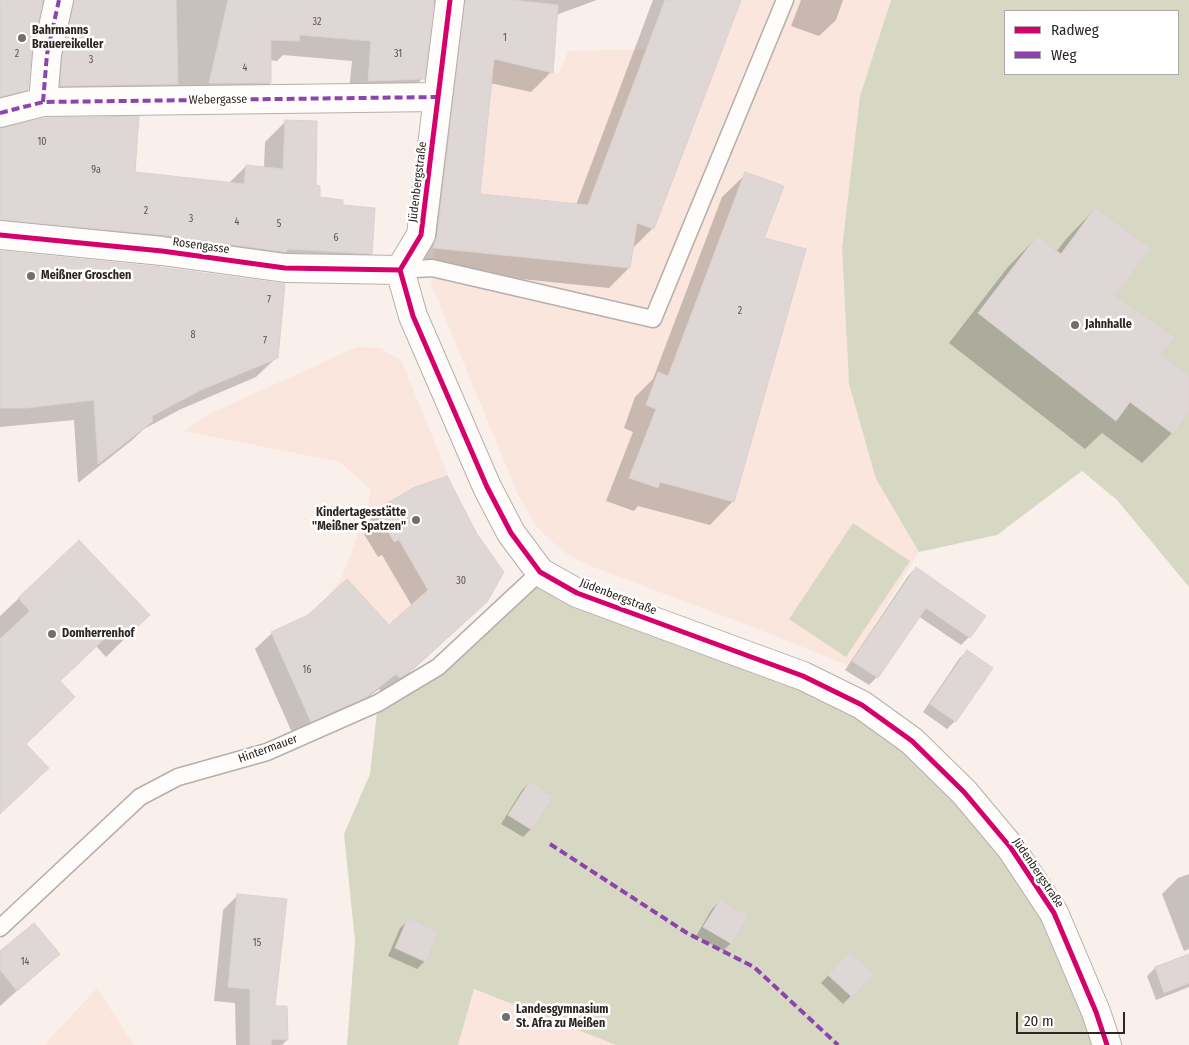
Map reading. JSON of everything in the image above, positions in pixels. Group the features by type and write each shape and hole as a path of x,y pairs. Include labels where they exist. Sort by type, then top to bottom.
{"street":[{"path":"43,102 47,54 60,0"},
{"name":"Jüdenbergstraße","path":"450,0 421,235 400,270 413,316 487,487 511,533 540,572 577,593 803,676 862,705 912,741 964,792 1011,848 1054,913 1096,1012 1107,1045"},
{"name":"Webergasse","path":"0,113 43,102 438,97"},
{"name":"Rosengasse","path":"0,235 162,251 286,268 400,270"}],"lane":[{"path":"400,270 432,268 653,319 785,0"},
{"name":"Hintermauer","path":"0,928 140,797 178,777 267,752 378,703 438,667 540,572"}],"shaded area":[{"path":"665,0 891,0 860,96 842,248 849,384 876,479 919,552 849,666 750,626 593,567 562,551 536,526 519,497 431,284 454,49 559,74 568,51 647,49"},
{"name":"Kindertagesstätte \"Meißner Spatzen\"","path":"357,347 380,348 401,360 460,504 477,534 504,572 487,602 402,680 329,595 342,577 368,506 371,490 340,462 184,431 207,415"},
{"path":"97,988 134,1045 44,1045"},
{"name":"Landesgymnasium St. Afra zu Meißen","path":"474,989 616,1045 458,1045"}],"green space":[{"path":"891,0 1189,0 1189,587 1117,500 1082,471 997,535 919,552 876,479 849,384 842,248 860,96"},
{"path":"853,523 910,561 846,657 789,619"},
{"path":"540,572 862,705 1011,848 1107,1045 616,1045 474,989 458,1045 347,1045 355,941 344,834 370,774 378,703 390,696"}],"building":[{"path":"0,0 43,0 32,51 28,90 0,97"},
{"path":"74,0 176,0 178,84 60,86 62,56"},
{"path":"228,0 434,0 425,79 368,81 371,41 300,35 299,41 271,40 271,83 209,83"},
{"path":"465,0 512,0 558,5 553,73 494,59 480,194 588,205 665,0 741,0 654,229 637,223 630,268 433,248 437,237"},
{"path":"139,116 135,172 244,184 246,165 283,169 285,120 317,121 316,185 320,186 320,197 343,200 343,205 375,208 372,254 288,249 286,252 164,235 0,220 0,128 45,118"},
{"path":"745,172 784,186 764,238 806,249 734,502 660,482 658,488 629,478 656,409 646,405 658,372 668,376"},
{"name":"Jahnhalle","path":"1095,208 1151,248 1115,296 1175,337 1161,355 1189,376 1189,413 1173,434 1130,402 1116,421 978,313 1037,236 1061,254"},
{"path":"0,251 160,267 285,284 278,358 201,390 152,416 153,421 98,464 94,400 26,408 0,408"},
{"path":"447,476 477,534 504,572 487,602 411,671 400,678 396,674 365,698 311,722 271,632 308,615 347,579 389,625 428,590 399,540 394,542 380,516 388,512 384,505 413,488"},
{"name":"Domherrenhof","path":"79,540 150,615 130,634 120,624 60,681 75,697 26,744 49,768 0,814 0,639 30,611 18,598"},
{"path":"916,567 986,616 970,638 926,608 878,678 852,661"},
{"path":"967,650 993,668 956,722 930,704"},
{"path":"530,781 553,796 532,830 508,815"},
{"path":"237,894 287,899 275,1006 287,1006 288,1040 272,1039 271,1045 250,1045 250,989 228,987"},
{"path":"720,900 748,916 732,944 703,927"},
{"path":"408,918 439,932 426,962 395,948"},
{"path":"34,923 60,954 17,991 0,970 0,951"},
{"path":"850,951 874,974 852,997 828,975"},
{"path":"1189,954 1189,983 1164,993 1155,967"}],"marked path":[{"path":"43,102 47,54 59,0"},
{"path":"0,113 43,102 438,97"},
{"path":"550,844 687,933 754,967 838,1045"}],"cycle path":[{"path":"450,0 421,235 400,270 413,316 487,487 511,533 540,572 577,593 803,676 862,705 912,741 964,792 1011,848 1054,913 1096,1012 1107,1045"},
{"path":"0,235 162,251 285,268 400,270"}],"place":[{"name":"Bahrmanns Brauereikeller","path":"22,38"},
{"name":"Meißner Groschen","path":"31,276"},
{"name":"Jahnhalle","path":"1075,325"},
{"name":"Kindertagesstätte \"Meißner Spatzen\"","path":"416,520"},
{"name":"Domherrenhof","path":"52,634"},
{"name":"Landesgymnasium St. Afra zu Meißen","path":"506,1017"}]}
